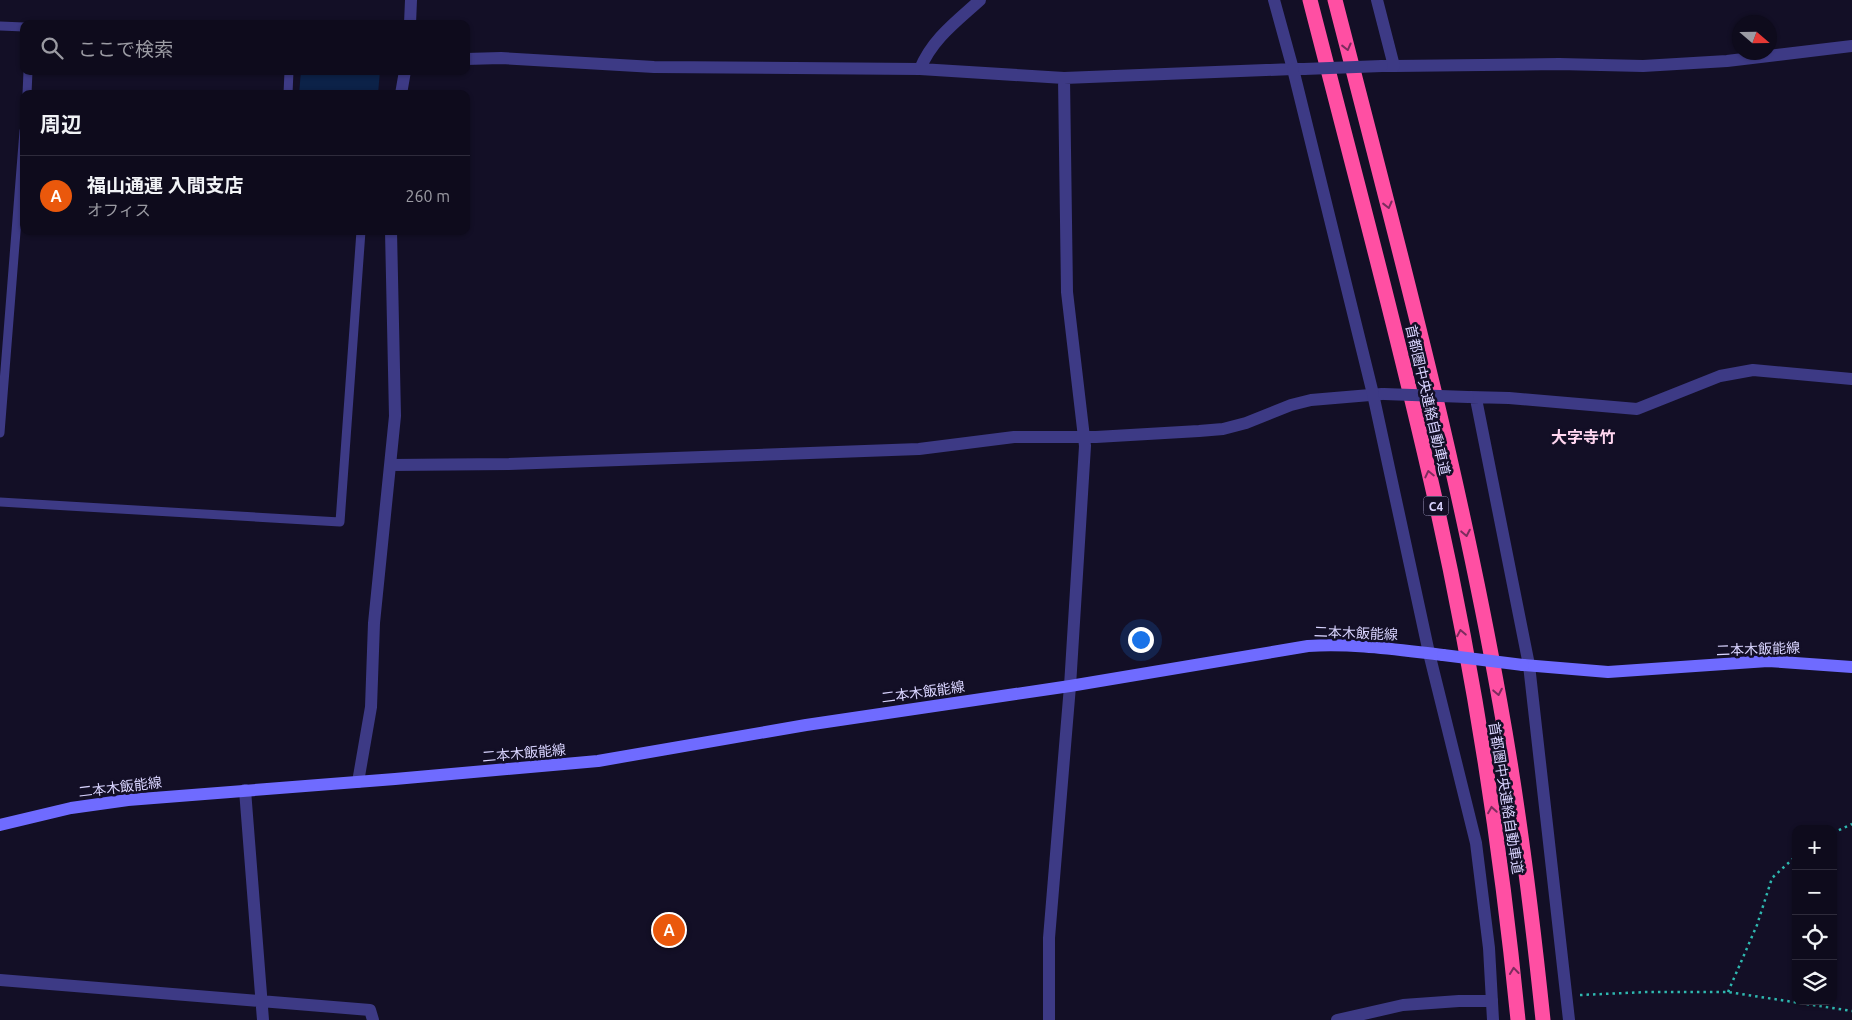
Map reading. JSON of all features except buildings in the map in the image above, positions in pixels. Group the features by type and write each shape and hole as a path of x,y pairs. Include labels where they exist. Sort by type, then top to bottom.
{"highway":[{"name":"首都圏中央連絡自動車道","path":"1310,0 1398,343 1436,506 1476,709 1508,915 1518,1020"},
{"name":"首都圏中央連絡自動車道","path":"1335,0 1422,337 1462,513 1500,704 1532,912 1543,1020"}],"main road":[{"name":"二本木飯能線","path":"0,825 64,810 128,800 598,761 853,718 1070,686 1308,646 1369,646 1526,665 1608,672 1768,661 1852,667"}],"street":[{"path":"410,20 411,0"},
{"path":"920,69 926,54 939,37 980,0"},
{"path":"1274,0 1298,69 1379,394 1429,653 1476,843 1489,948 1493,1020"},
{"path":"1377,0 1388,66"},
{"path":"470,59 501,58 654,67 920,69 1064,78 1388,66 1559,64 1643,66 1727,62 1852,46"},
{"path":"402,90 404,75"},
{"path":"1049,1020 1049,938 1070,686 1084,471 1084,436 1067,292 1064,78"},
{"path":"358,782 371,707 374,623 395,416 391,235"},
{"path":"391,464 509,464 919,448 1014,437 1096,437 1223,428 1311,400 1379,394 1510,398 1638,409 1720,376 1753,370 1852,379"},
{"path":"1472,398 1526,665 1569,1020"},
{"path":"245,790 263,1020"},
{"path":"0,980 370,1010 373,1020"},
{"path":"1337,1020 1403,1005 1492,1001"}],"lane":[{"path":"0,26 20,27"},
{"path":"27,90 28,75"},
{"path":"288,90 289,75"},
{"path":"0,434 20,182"},
{"path":"0,502 340,522 361,235"}],"path":[{"path":"1837,831 1852,824"},
{"path":"1728,992 1757,925 1772,878 1792,860"},
{"path":"1567,996 1647,992 1728,992 1852,1011"}],"water":[{"path":"301,75 380,75 378,90 299,90"}],"place":[{"name":"福山通運 入間支店","path":"669,930"}],"district":[{"name":"大字寺竹","path":"1583,437"}]}
